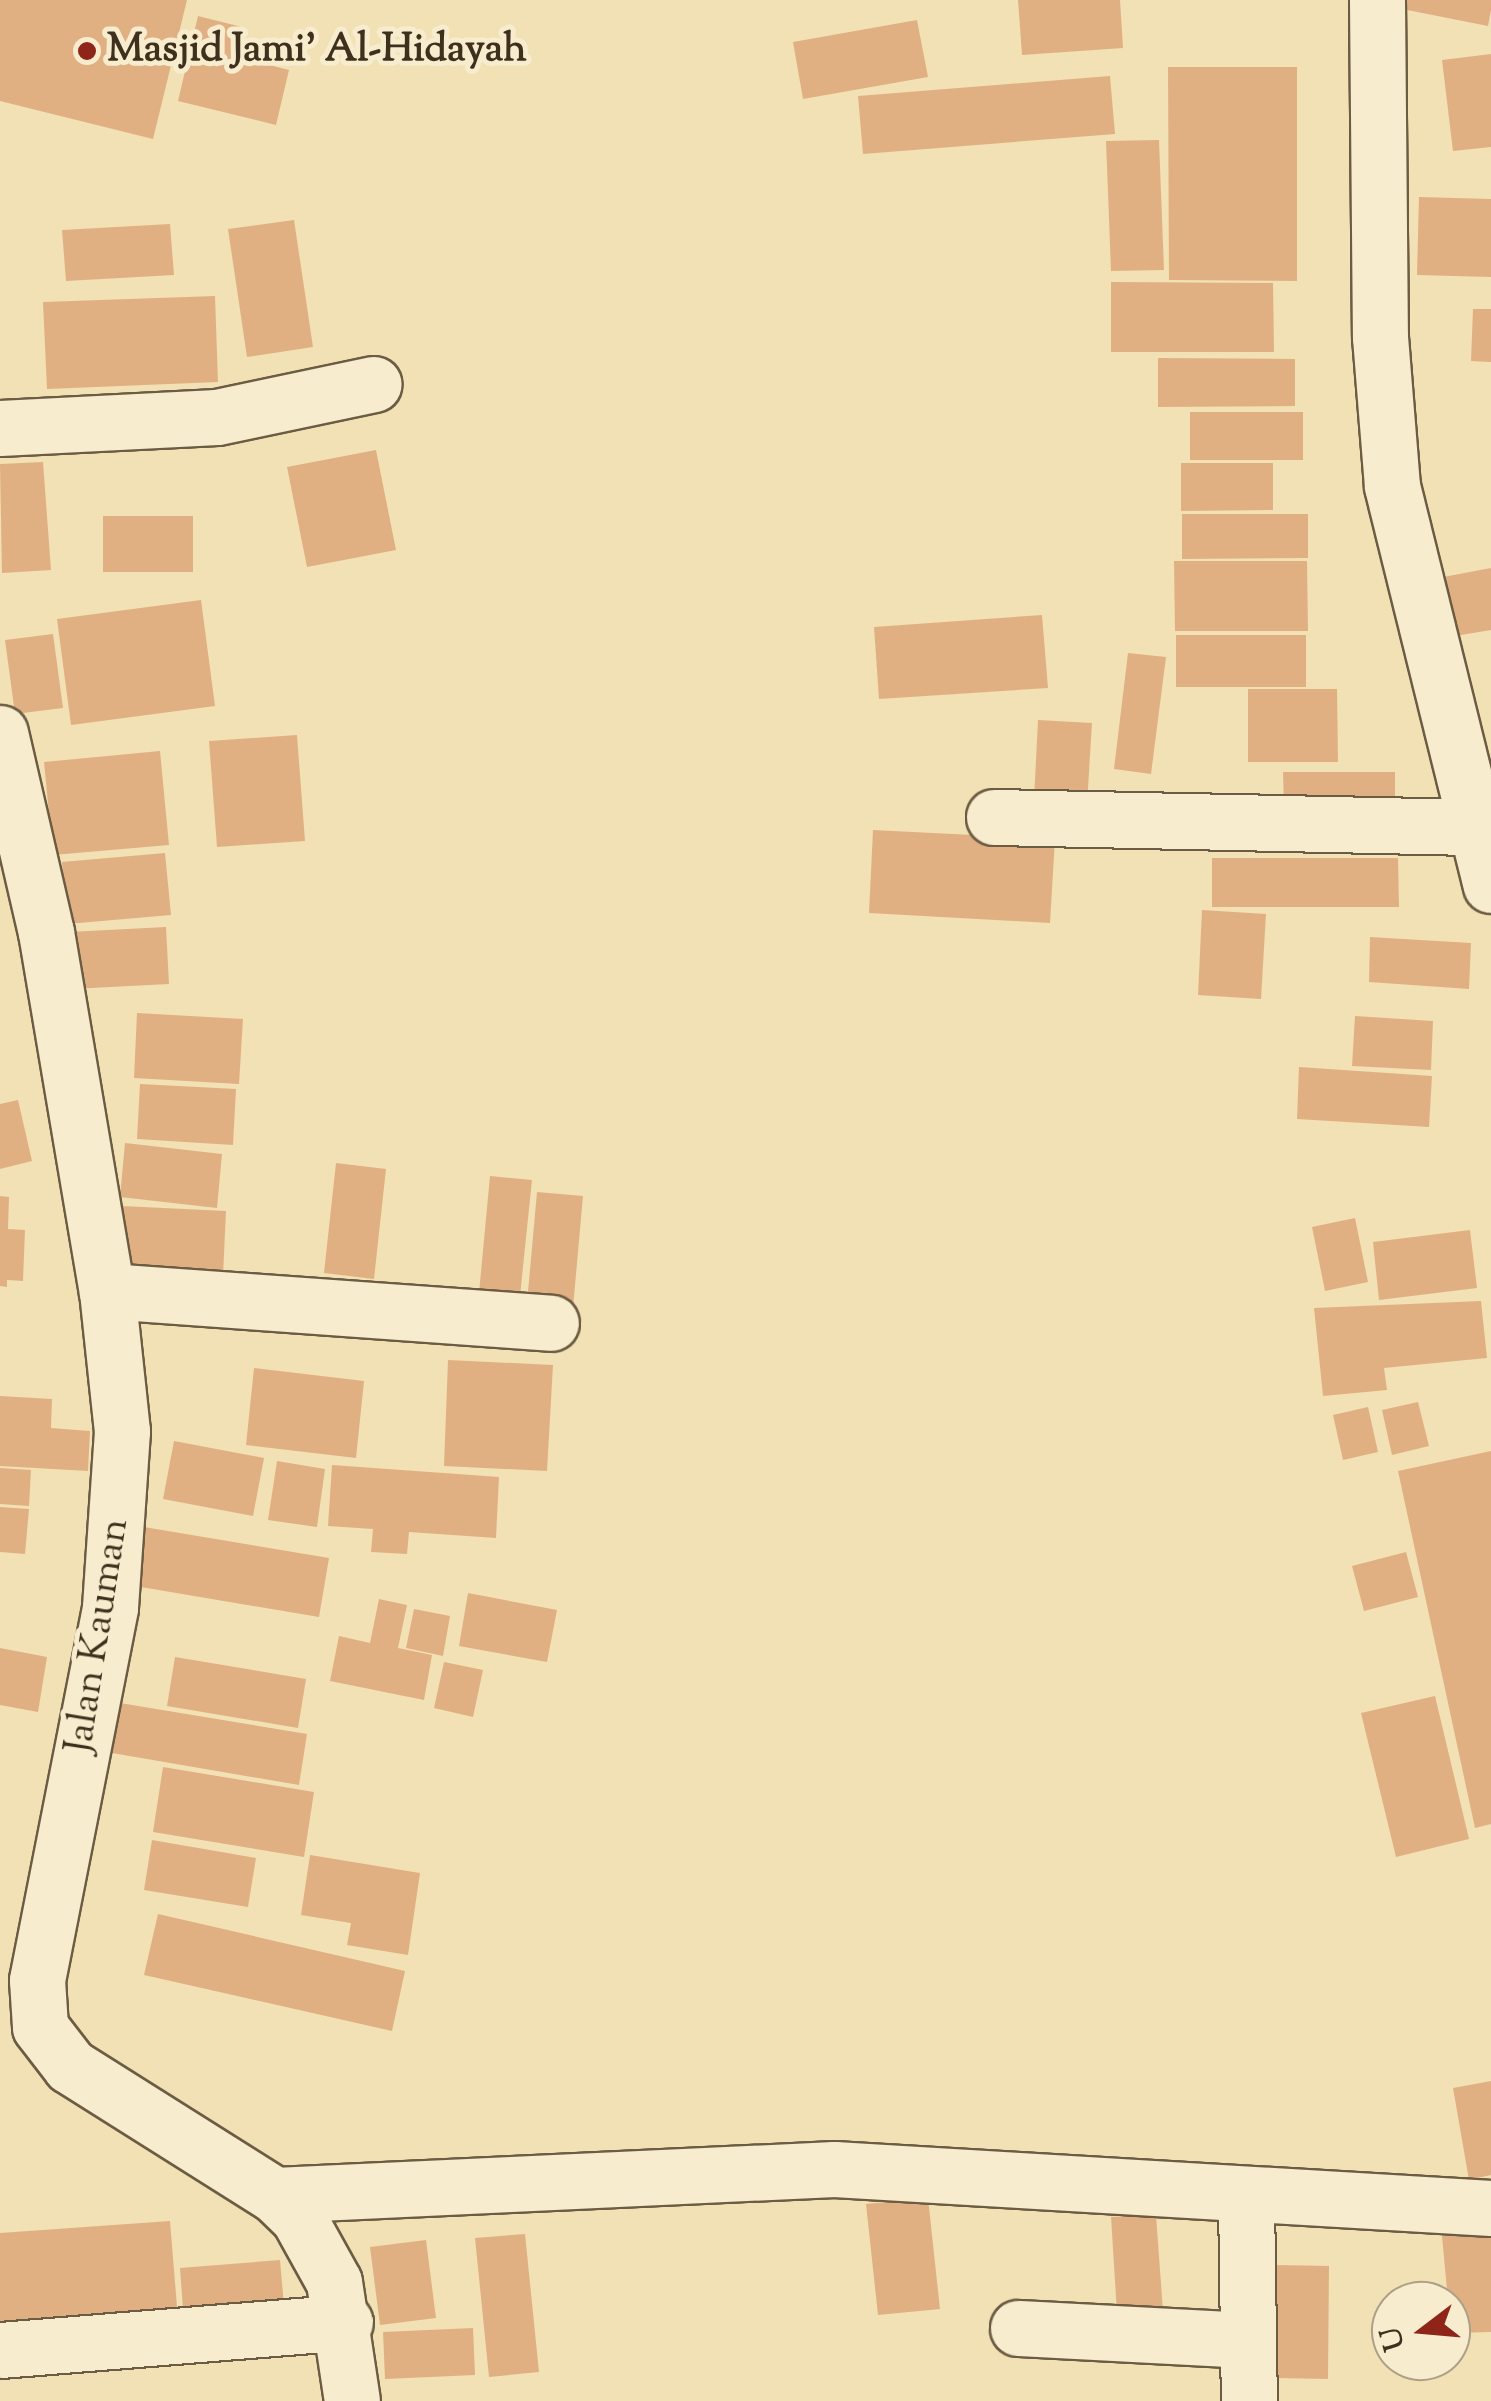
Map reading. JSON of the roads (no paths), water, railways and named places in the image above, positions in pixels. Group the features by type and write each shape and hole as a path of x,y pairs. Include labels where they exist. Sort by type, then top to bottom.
{"street":[{"path":"1377,0 1380,337 1392,486 1491,885"},
{"path":"0,428 217,417 374,384"},
{"name":"Jalan Kauman","path":"0,733 46,932 107,1291 122,1431 118,1537 35,2003 40,2027 70,2066 275,2195 318,2247 345,2322 352,2401"},
{"path":"994,817 1476,827"},
{"path":"107,1291 551,1322"},
{"path":"275,2195 834,2169 1246,2197 1491,2208"},
{"path":"1246,2197 1244,2340 1249,2401"},
{"path":"0,2350 345,2322"},
{"path":"1018,2328 1244,2340"}],"place":[{"name":"Masjid Jami' Al-Hidayah","path":"87,51"}]}
